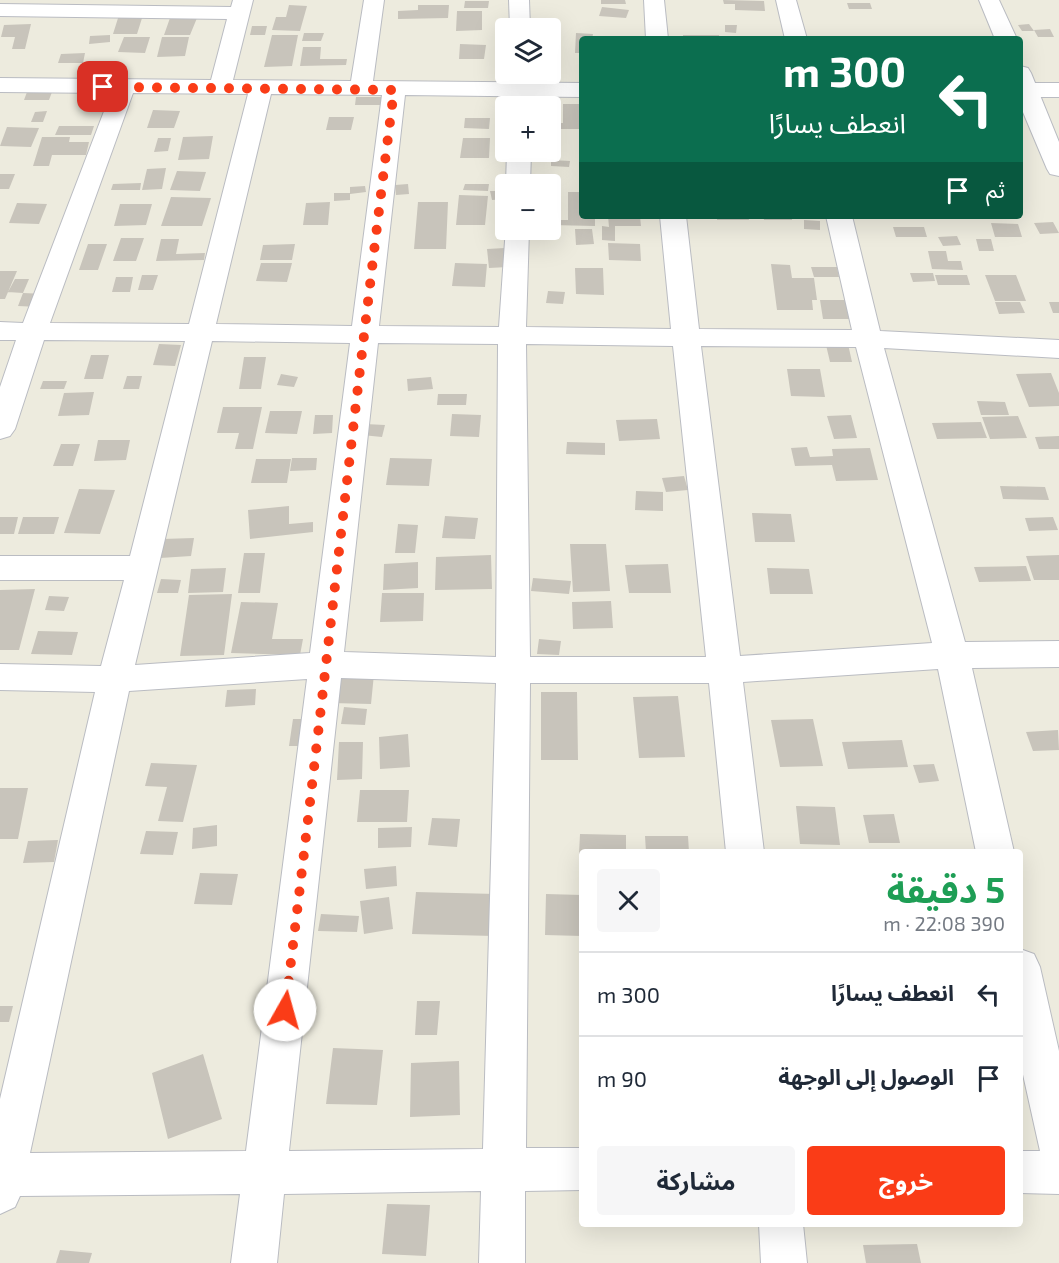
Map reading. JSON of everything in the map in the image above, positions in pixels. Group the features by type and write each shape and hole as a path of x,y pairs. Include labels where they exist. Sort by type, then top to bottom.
{"street":[{"path":"361,90 375,0"},
{"path":"519,0 520,18"},
{"path":"654,0 657,36"},
{"path":"786,0 795,36"},
{"path":"989,0 1005,36"},
{"path":"15,7 242,7 220,88"},
{"path":"1023,84 1059,90"},
{"path":"0,86 579,90"},
{"path":"1023,86 1059,169"},
{"path":"0,429 33,331 124,87"},
{"path":"261,88 115,679 1,1181 265,1171 579,1168"},
{"path":"254,1263 394,90"},
{"path":"673,219 745,849"},
{"path":"840,219 868,339 952,655 994,849"},
{"path":"502,1263 513,670 512,337 516,240"},
{"path":"0,331 868,339 1059,349"},
{"path":"0,568 142,568"},
{"path":"0,677 115,679 327,665 513,670 726,670 952,655 1059,654"},
{"path":"1023,981 1059,1145"},
{"path":"1023,1172 1059,1173"},
{"path":"781,1227 784,1263"}],"building":[{"path":"601,0 625,0 626,4 601,4"},
{"path":"723,0 764,1 765,11 735,10 735,4 724,4"},
{"path":"465,1 489,1 488,8 464,8"},
{"path":"847,3 870,3 872,9 849,9"},
{"path":"289,5 307,6 300,31 272,30 276,17 286,17"},
{"path":"418,5 449,5 448,18 398,19 398,11 418,10"},
{"path":"602,7 629,10 626,18 599,16"},
{"path":"457,11 482,11 482,30 456,31"},
{"path":"119,15 143,15 137,34 113,34"},
{"path":"170,18 197,18 190,35 164,35"},
{"path":"31,24 25,49 12,49 15,37 1,37 4,25"},
{"path":"1029,24 1034,31 1022,31 1018,25"},
{"path":"725,25 737,25 736,33 725,32"},
{"path":"252,26 267,26 265,35 250,35"},
{"path":"1050,29 1054,37 1038,37 1034,30"},
{"path":"304,33 324,33 321,41 302,41"},
{"path":"576,33 593,34 593,36 579,36 579,53 575,53"},
{"path":"110,35 110,42 89,44 90,36"},
{"path":"272,35 298,35 292,66 264,67"},
{"path":"719,35 719,36 683,36"},
{"path":"124,37 150,37 145,53 118,52"},
{"path":"162,37 189,37 185,56 157,57"},
{"path":"460,44 486,45 484,59 459,59"},
{"path":"303,47 321,47 320,59 347,59 346,65 300,66"},
{"path":"85,53 83,63 58,63 61,54"},
{"path":"27,92 52,92 49,100 24,100"},
{"path":"356,97 384,97 383,105 355,105"},
{"path":"563,104 579,104 579,129 561,129 561,123 563,123"},
{"path":"153,110 180,111 174,128 147,128"},
{"path":"47,111 43,122 31,122 35,112"},
{"path":"329,117 354,117 351,130 326,130"},
{"path":"465,118 490,118 489,129 464,128"},
{"path":"59,126 94,126 91,135 55,135"},
{"path":"7,127 39,128 31,147 0,146"},
{"path":"213,136 209,159 178,160 183,137"},
{"path":"42,137 70,137 69,142 89,142 86,155 52,155 49,166 33,166"},
{"path":"158,138 171,138 168,151 154,152"},
{"path":"463,138 490,138 489,158 460,158"},
{"path":"570,161 569,167 551,166 551,162"},
{"path":"166,168 162,189 142,190 147,169"},
{"path":"177,171 206,172 200,191 170,190"},
{"path":"0,174 15,174 9,189 0,189"},
{"path":"141,183 140,190 111,190 113,184"},
{"path":"408,184 409,194 396,195 395,185"},
{"path":"465,184 489,184 488,191 463,190"},
{"path":"365,186 366,192 350,194 350,187"},
{"path":"490,191 495,191 495,200 492,200"},
{"path":"568,192 579,192 579,219 595,219 595,226 561,225 561,220 568,220"},
{"path":"334,193 350,193 350,200 334,201"},
{"path":"459,195 488,196 485,225 456,225"},
{"path":"171,197 211,198 202,226 161,226"},
{"path":"330,202 328,225 303,225 306,203"},
{"path":"418,202 448,202 446,249 414,249"},
{"path":"17,203 47,204 39,224 9,223"},
{"path":"120,204 152,204 146,225 114,226"},
{"path":"608,219 640,219 641,226 615,226 615,241 602,240 602,226 609,227"},
{"path":"749,219 749,220 717,220"},
{"path":"764,219 792,219 792,220"},
{"path":"804,220 820,221 820,230 804,229"},
{"path":"1053,222 1059,233 1040,234 1034,223"},
{"path":"991,223 1018,224 1022,237 995,237"},
{"path":"893,227 924,227 927,237 896,237"},
{"path":"575,229 592,229 594,244 576,245"},
{"path":"957,236 961,245 943,246 938,237"},
{"path":"121,238 144,238 136,261 113,261"},
{"path":"161,239 179,239 176,254 205,253 204,260 156,261"},
{"path":"976,239 991,239 994,251 979,251"},
{"path":"608,243 640,244 641,261 609,260"},
{"path":"88,244 107,244 98,270 79,270"},
{"path":"295,244 292,260 260,260 263,245"},
{"path":"505,248 508,267 489,268 487,249"},
{"path":"928,251 946,251 948,261 961,261 963,270 932,269"},
{"path":"261,263 292,263 287,282 256,281"},
{"path":"455,263 487,264 485,287 452,286"},
{"path":"771,264 790,265 792,278 814,278 817,300 812,300 813,310 777,310"},
{"path":"811,267 837,267 839,277 814,277"},
{"path":"575,268 603,268 604,295 576,294"},
{"path":"0,271 17,271 5,299 0,299"},
{"path":"910,273 933,273 935,281 913,282"},
{"path":"142,275 158,275 153,290 138,290"},
{"path":"935,275 967,275 970,285 938,285"},
{"path":"985,275 1016,275 1026,301 995,301"},
{"path":"116,277 133,277 130,292 112,292"},
{"path":"15,279 29,279 23,293 8,292"},
{"path":"548,291 565,292 563,304 546,303"},
{"path":"23,293 45,294 39,307 18,306"},
{"path":"820,300 847,300 850,319 823,319"},
{"path":"995,302 1020,302 1025,313 999,314"},
{"path":"1049,302 1059,302 1059,313 1053,313"},
{"path":"159,344 181,345 175,366 153,365"},
{"path":"848,344 852,362 830,362 826,345"},
{"path":"91,355 109,355 103,379 84,379"},
{"path":"244,357 266,357 261,389 239,389"},
{"path":"787,369 820,369 825,397 791,396"},
{"path":"1051,373 1059,393 1059,406 1029,407 1016,374"},
{"path":"281,374 298,377 294,387 277,385"},
{"path":"127,376 142,376 139,389 123,389"},
{"path":"431,377 433,389 408,391 407,379"},
{"path":"43,381 67,381 64,389 40,389"},
{"path":"94,392 89,415 58,416 64,393"},
{"path":"438,394 467,394 466,405 437,405"},
{"path":"977,401 1005,402 1009,415 981,415"},
{"path":"223,407 262,407 253,449 235,449 239,433 217,433"},
{"path":"270,411 302,411 297,434 265,433"},
{"path":"452,414 481,415 479,437 450,436"},
{"path":"315,415 333,415 332,433 313,434"},
{"path":"851,415 857,438 834,439 827,416"},
{"path":"1018,416 1027,438 990,439 982,417"},
{"path":"657,419 660,439 619,441 616,420"},
{"path":"981,422 987,438 937,439 932,423"},
{"path":"365,424 385,425 382,437 362,435"},
{"path":"1059,436 1059,449 1039,449 1035,437"},
{"path":"98,440 130,440 126,460 94,461"},
{"path":"567,442 605,443 605,455 566,454"},
{"path":"61,444 80,444 73,466 53,466"},
{"path":"807,447 810,457 833,456 832,449 870,448 878,480 836,481 832,465 795,466 791,448"},
{"path":"292,458 317,458 316,470 290,471"},
{"path":"390,458 432,459 429,486 386,485"},
{"path":"256,459 291,459 287,483 251,483"},
{"path":"684,476 688,490 666,492 662,478"},
{"path":"1000,486 1045,487 1049,500 1003,499"},
{"path":"79,489 115,490 100,534 64,533"},
{"path":"636,491 663,492 663,511 635,510"},
{"path":"289,506 289,524 313,522 313,532 250,539 248,510"},
{"path":"752,513 791,514 795,542 755,542"},
{"path":"445,516 478,518 475,539 442,538"},
{"path":"0,517 18,517 14,534 0,534"},
{"path":"23,517 59,517 54,534 18,534"},
{"path":"1053,517 1058,530 1029,531 1025,518"},
{"path":"398,524 418,525 415,553 395,553"},
{"path":"194,538 191,556 160,558 162,539"},
{"path":"570,544 606,544 610,591 573,592"},
{"path":"244,553 265,553 260,593 238,593"},
{"path":"491,555 492,589 435,590 436,557"},
{"path":"1059,555 1059,580 1034,580 1026,556"},
{"path":"418,562 418,588 383,590 384,564"},
{"path":"668,564 671,593 629,593 625,565"},
{"path":"1026,566 1031,581 979,582 974,567"},
{"path":"226,568 223,592 188,593 191,569"},
{"path":"767,568 809,569 813,594 770,594"},
{"path":"533,578 571,581 569,594 531,591"},
{"path":"161,579 181,580 178,593 157,593"},
{"path":"35,589 19,650 0,650 0,590"},
{"path":"382,593 424,593 423,621 380,622"},
{"path":"232,594 224,655 180,656 189,595"},
{"path":"49,596 69,597 64,611 45,610"},
{"path":"611,601 613,628 573,629 572,602"},
{"path":"241,602 278,603 272,639 303,639 300,655 231,653"},
{"path":"38,631 78,632 72,655 31,654"},
{"path":"539,639 561,641 559,655 537,654"},
{"path":"335,674 374,674 371,704 331,703"},
{"path":"256,689 255,705 225,707 227,690"},
{"path":"541,692 577,692 578,760 541,760"},
{"path":"678,696 685,757 639,758 633,697"},
{"path":"344,707 367,709 365,725 341,724"},
{"path":"293,719 313,719 309,746 289,746"},
{"path":"813,719 823,766 780,767 771,720"},
{"path":"1058,730 1059,750 1033,751 1026,732"},
{"path":"408,734 410,767 380,769 379,737"},
{"path":"902,740 908,767 848,769 842,742"},
{"path":"339,742 363,742 362,779 337,780"},
{"path":"151,763 197,765 183,822 158,821 167,787 145,786"},
{"path":"934,764 939,781 919,783 913,765"},
{"path":"0,788 28,788 18,839 0,839"},
{"path":"360,790 409,790 407,822 357,822"},
{"path":"796,806 835,807 840,845 800,844"},
{"path":"894,814 900,843 869,843 863,815"},
{"path":"432,818 460,819 457,847 428,845"},
{"path":"217,825 217,846 192,849 193,828"},
{"path":"412,827 411,847 378,848 378,828"},
{"path":"146,831 178,832 173,855 140,854"},
{"path":"580,834 626,835 626,849 579,849"},
{"path":"645,836 688,836 689,849 646,849"},
{"path":"58,840 54,862 23,863 28,841"},
{"path":"396,866 397,886 366,889 364,869"},
{"path":"200,873 238,874 232,905 194,904"},
{"path":"416,892 496,894 494,936 412,934"},
{"path":"546,894 579,895 579,936 545,935"},
{"path":"389,897 393,929 364,934 360,901"},
{"path":"321,914 359,916 357,932 318,931"},
{"path":"417,1001 440,1001 437,1035 415,1035"},
{"path":"0,1006 13,1006 9,1022 0,1022"},
{"path":"333,1048 383,1050 377,1105 326,1104"},
{"path":"203,1054 222,1119 168,1139 152,1073"},
{"path":"459,1061 460,1115 410,1117 411,1063"},
{"path":"387,1204 430,1205 426,1256 382,1254"},
{"path":"917,1244 921,1263 866,1263 863,1245"},
{"path":"60,1250 92,1253 89,1263 56,1263"}],"route":[{"path":"103,87 394,90 363,336 327,665 285,1010"}]}
